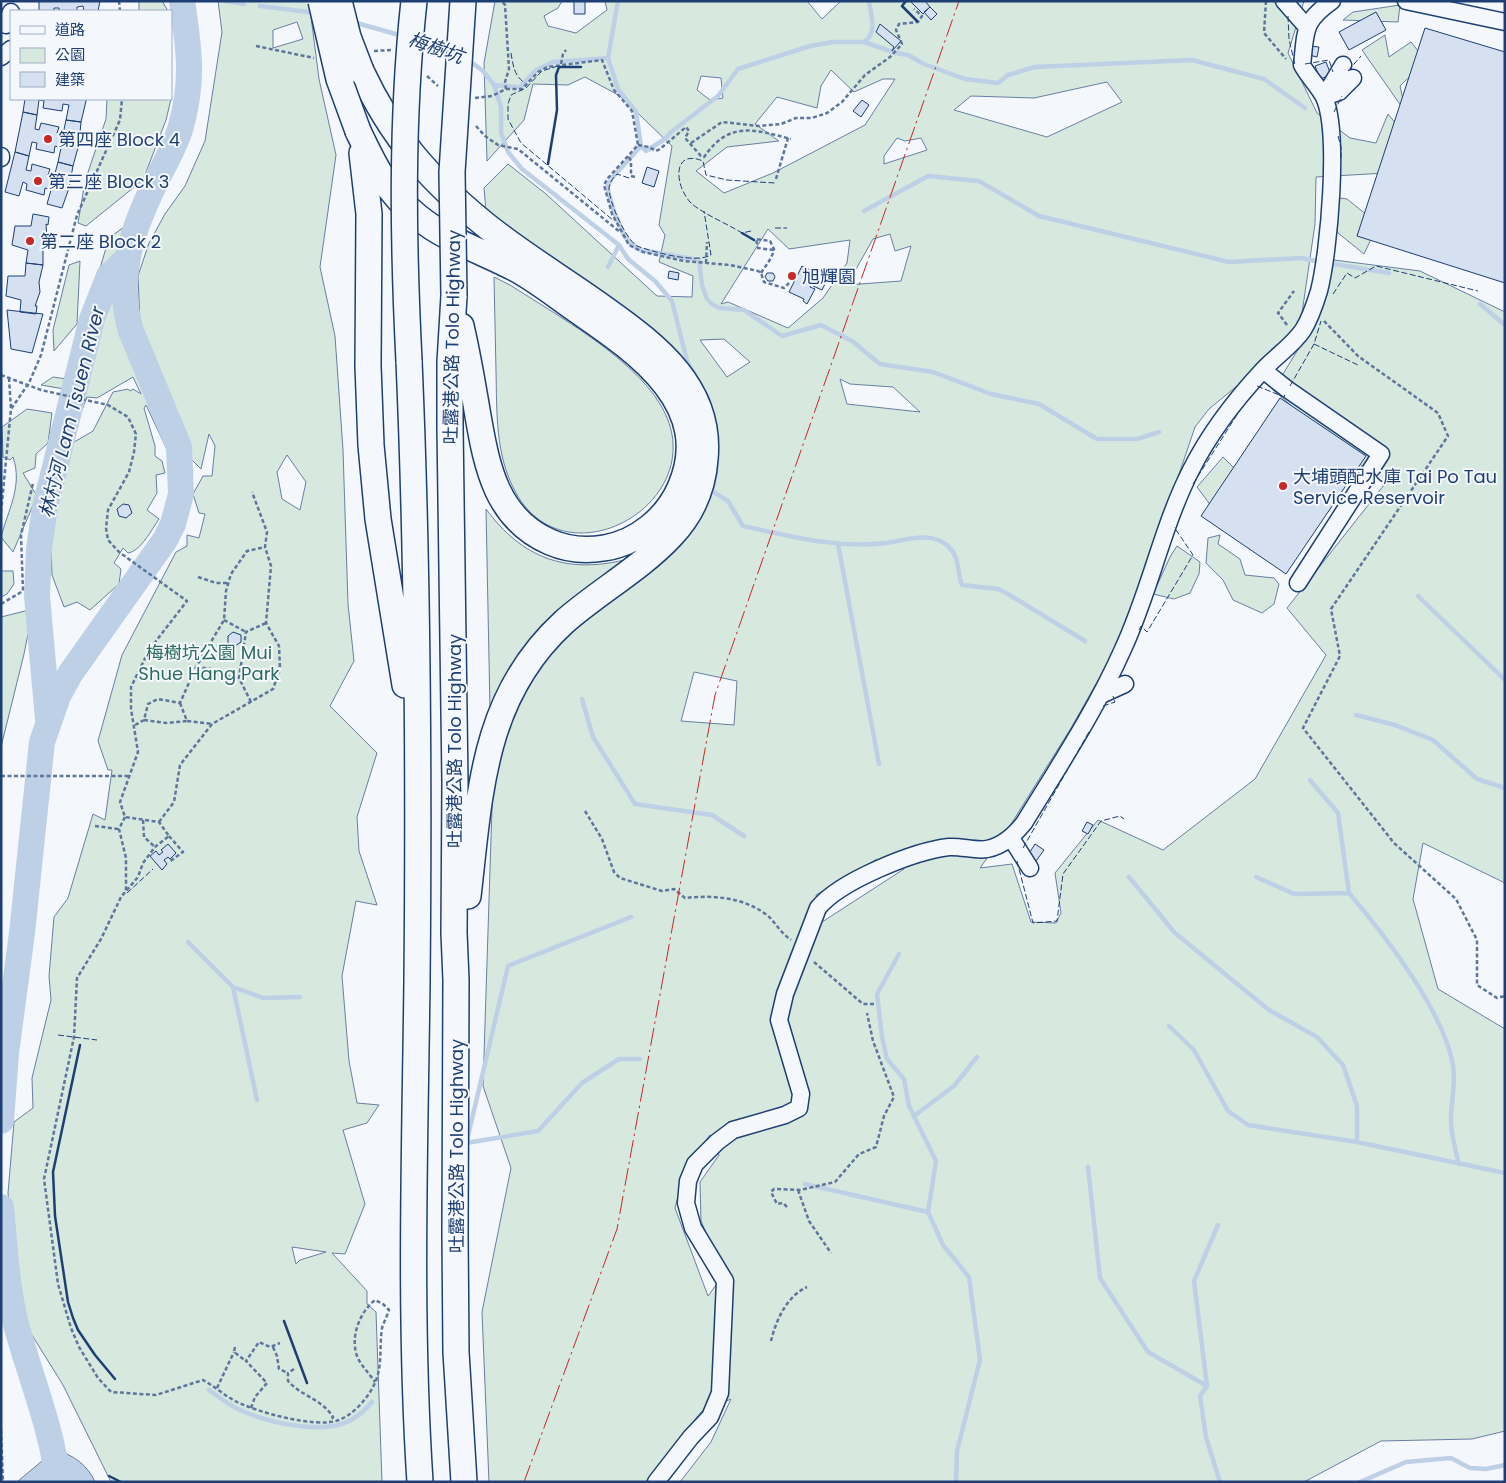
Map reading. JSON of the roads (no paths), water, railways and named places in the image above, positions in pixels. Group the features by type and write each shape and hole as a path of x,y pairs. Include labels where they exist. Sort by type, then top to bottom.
{"highway":[{"path":"321,1 339,79 358,131 377,171 390,190 419,218 436,230 518,270 618,340 657,373 677,401 686,424 688,440 686,470 672,504 641,534 608,548 592,550 572,548 556,544 527,530 506,507 491,478 460,362"},
{"path":"339,1 348,37 364,62 378,108 427,173 486,225 636,330 668,359 684,379 695,398 703,420 705,465 700,487 692,508 680,526 664,543 560,626 532,658 503,707 488,747 482,775 456,980"},
{"path":"414,1 404,171 404,265 416,525 414,1224 420,1482"},
{"name":"吐露港公路 Tolo Highway","path":"463,1 452,172 454,296 460,362 454,933 456,980 456,1352 464,1482"},
{"path":"358,131 369,214 368,390 378,519 402,674 416,728"}],"lane":[{"path":"1284,1 1306,26"},
{"path":"656,1482 691,1437 710,1417 720,1393 725,1281 693,1228 686,1203 688,1181 695,1164 717,1142 733,1130 785,1115 799,1108 801,1094 779,1020 785,994 818,908 824,900 847,884 907,857 948,847 986,849 1010,838 1024,823 1101,695 1124,648 1179,497 1191,470 1217,427 1263,370 1302,332 1313,309 1319,291 1325,253 1333,158 1329,120 1324,97 1307,75 1302,65 1306,26 1318,11 1332,1"},
{"path":"1406,1 1505,22"},
{"path":"1324,97 1343,64"},
{"path":"1324,97 1339,92 1352,78"},
{"path":"1263,370 1287,389 1381,454 1298,583"},
{"path":"1101,695 1125,684"},
{"path":"1010,838 1030,868"}],"water":[{"path":"55,1450 67,1454 84,1465 95,1482 17,1482"}],"waterway":[{"name":"林村河 Lam Tsuen River","path":"1,1121 6,1053 22,933 42,742 58,696 70,674 165,540 173,524 181,494 179,447 131,331 126,311 125,292 128,254 133,236 147,199 176,140 185,109 188,93 189,64 182,1"},
{"name":"梅樹坑","path":"226,1 244,4"},
{"path":"608,58 618,1"},
{"path":"864,42 871,34 872,29 869,1"},
{"name":"梅樹坑","path":"260,6 317,13"},
{"name":"梅樹坑","path":"353,22 403,36"},
{"name":"梅樹坑","path":"418,41 451,52"},
{"path":"641,146 646,151 665,139 671,132 718,96 738,69 810,46 833,42 864,42 908,55 924,64 965,79 998,83 1008,75 1035,67 1192,60 1264,79 1305,108"},
{"path":"467,59 483,71 494,85 520,87 536,70 553,62 608,58 618,89 636,112 641,146 612,178 607,187 614,212 624,235 631,244 641,250 699,260 702,285 707,299 719,308 744,310 782,336 821,325 852,341 880,364 933,372 991,394 1039,404 1097,439 1137,439 1159,432"},
{"path":"494,85 501,107 501,132 508,152 522,169 619,245 628,259 655,281 672,301 687,361 708,398 715,424"},
{"path":"864,211 928,176 979,181 1039,216 1229,262 1301,258 1321,262"},
{"path":"608,267 619,245"},
{"name":"林村河 Lam Tsuen River","path":"48,719 37,596 39,549 45,507 92,319 109,276 126,260"},
{"path":"1328,263 1389,273"},
{"path":"1480,304 1505,325"},
{"path":"717,439 716,473 712,491 728,501 743,526 832,543 886,543 918,538 941,541 955,555 962,585 998,589 1085,641"},
{"path":"838,544 879,764"},
{"path":"1418,596 1505,680"},
{"path":"582,699 593,737 635,804 712,815 744,836"},
{"path":"1356,715 1395,725 1433,740 1477,779 1505,788"},
{"path":"1310,780 1338,813 1349,893"},
{"path":"1129,877 1175,933 1269,1010 1317,1037 1343,1065 1357,1106 1357,1142"},
{"path":"1256,877 1294,894 1349,893 1395,952 1426,999 1448,1045 1454,1072 1451,1113 1452,1131 1459,1164"},
{"path":"467,1140 508,966 631,917"},
{"path":"188,942 233,987 257,1100"},
{"path":"899,954 877,994 882,1037 887,1059 904,1079 909,1106 936,1161 928,1212 943,1245 969,1277 980,1360 957,1451 956,1482"},
{"path":"233,987 263,998 300,997"},
{"path":"1169,1026 1194,1050 1228,1111 1248,1125 1357,1142 1505,1173"},
{"path":"914,1116 954,1086 977,1057"},
{"path":"466,1143 538,1131 582,1083 619,1059 640,1059"},
{"path":"1088,1167 1100,1278 1148,1352 1207,1386"},
{"path":"805,1184 928,1212"},
{"name":"林村河 Lam Tsuen River","path":"1,1207 6,1266 16,1324 46,1422 58,1482"},
{"path":"1218,1225 1194,1281 1207,1386 1200,1396 1206,1437 1220,1482"},
{"path":"209,1390 230,1405 250,1414 279,1422 310,1427 339,1425 357,1416 372,1402"},
{"path":"1360,1482 1406,1462 1451,1458 1470,1468 1486,1469 1505,1465"}],"place":[{"name":"第四座 Block 4","path":"48,139"},
{"name":"第三座 Block 3","path":"38,181"},
{"name":"第二座 Block 2","path":"30,241"},
{"name":"旭輝園","path":"792,276"},
{"name":"大埔頭配水庫 Tai Po Tau Service Reservoir","path":"1283,486"}],"park label":[{"name":"梅樹坑公園 Mui Shue Hang Park","path":"209,662"}]}
